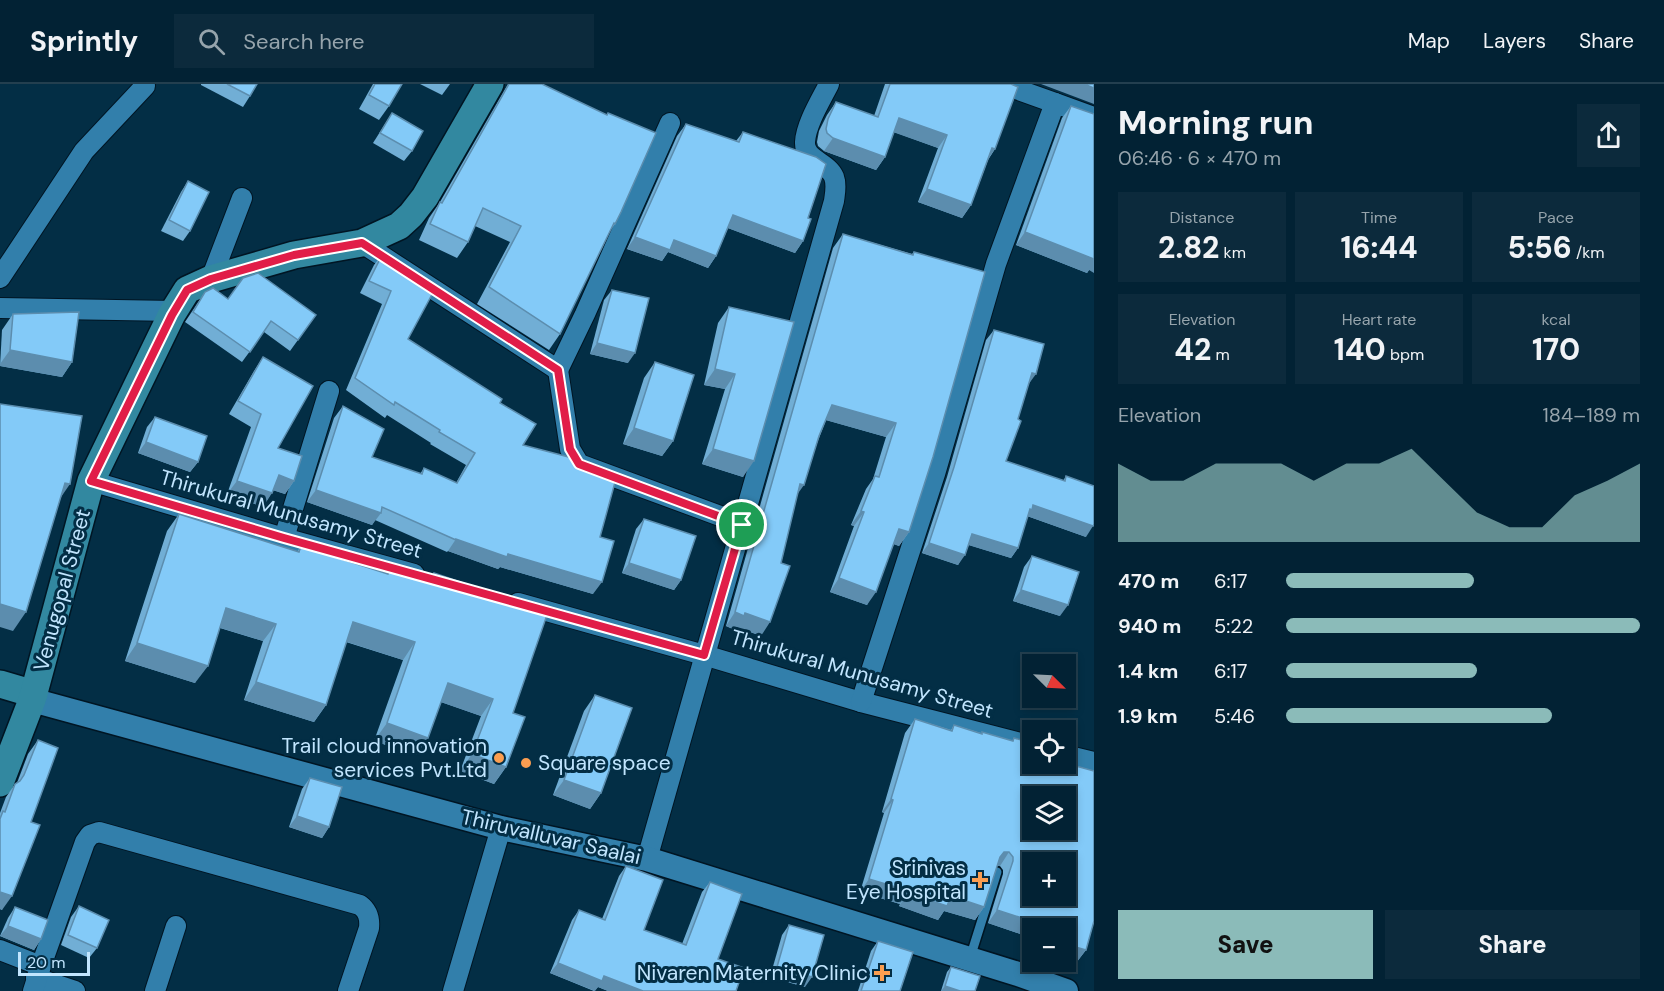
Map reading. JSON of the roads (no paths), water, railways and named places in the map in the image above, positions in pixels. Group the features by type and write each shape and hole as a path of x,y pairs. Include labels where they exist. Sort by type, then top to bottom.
{"main road":[{"name":"Venugopal Street","path":"0,783 31,702 91,481 174,310 187,290 211,279 294,255 362,243 399,226 425,197 490,84"},
{"name":"Thiruvalluvar Saalai","path":"0,684 31,702"},
{"name":"Thiruvalluvar Saalai","path":"0,703 31,702"}],"street":[{"path":"647,859 834,201 836,190 830,170 806,150 805,141 829,84"},
{"path":"1002,84 1094,117"},
{"path":"0,278 84,151 145,86"},
{"path":"861,702 935,474 996,264 1055,103"},
{"path":"670,123 558,370 570,449 579,464 742,525"},
{"path":"211,279 242,198"},
{"path":"362,243 558,370"},
{"path":"0,308 174,310"},
{"path":"284,538 328,391"},
{"name":"Thirukural Munusamy Street","path":"91,481 432,579"},
{"name":"Thirukural Munusamy Street","path":"500,598 861,702 1022,743"},
{"name":"Thiruvalluvar Saalai","path":"31,702 501,828 647,859 969,959 1016,983 1066,991"},
{"path":"1076,757 1094,762"},
{"path":"453,991 501,828"},
{"path":"37,978 85,842 90,835 99,832 360,905 365,909 370,920 369,928 348,991"},
{"path":"155,991 176,926"},
{"path":"0,950 37,978 75,991"}],"lane":[{"path":"969,959 997,872"}],"place":[{"name":"Trail cloud innovation services Pvt.Ltd","path":"499,758"},
{"name":"Square space","path":"526,763"},
{"name":"Srinivas Eye Hospital","path":"980,880"},
{"name":"Nivaren Maternity Clinic","path":"882,973"}]}
